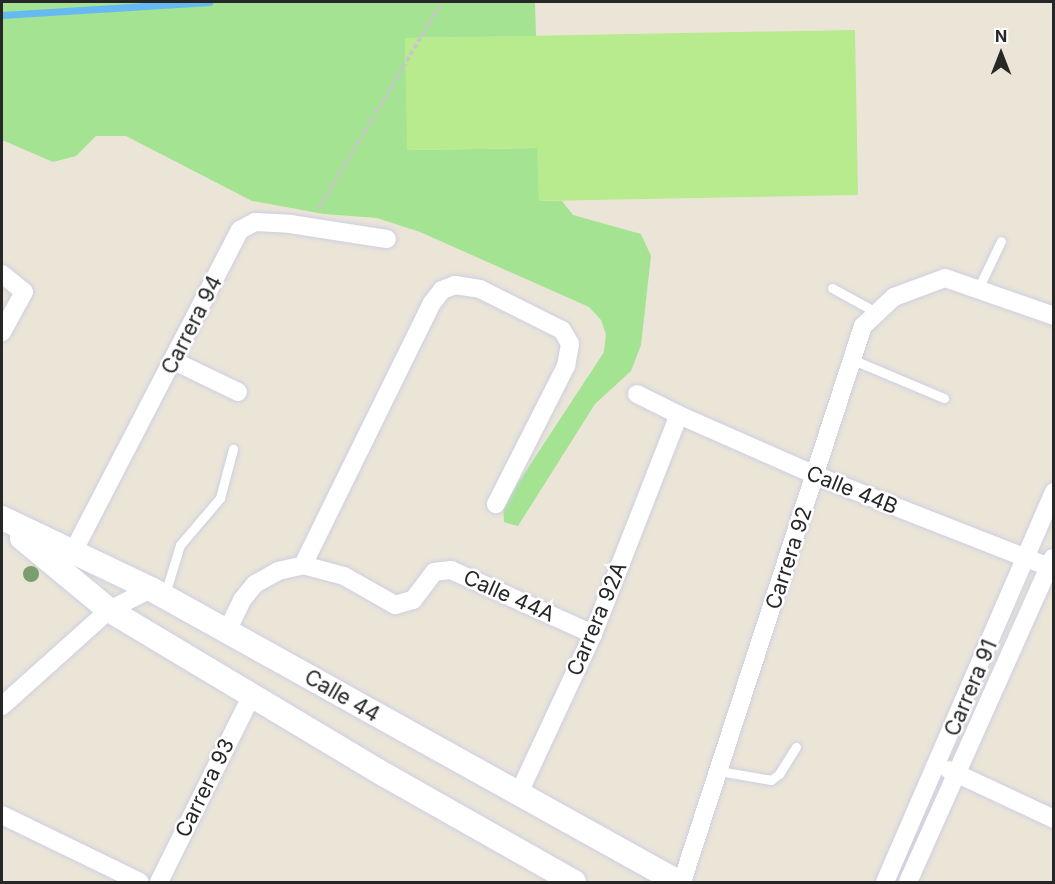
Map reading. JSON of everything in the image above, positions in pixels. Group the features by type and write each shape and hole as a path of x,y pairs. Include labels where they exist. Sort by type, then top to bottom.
{"street":[{"name":"Carrera 94","path":"73,552 240,230 255,222 308,226 387,239"},
{"path":"2,274 24,292 2,332"},
{"name":"Carrera 92","path":"680,882 817,476 863,326 874,311 913,287 945,278 978,290"},
{"path":"227,631 242,600 255,584 278,571 303,565 432,303 442,290 455,285 480,289 562,330 570,344 566,366 496,504"},
{"path":"978,290 1053,316"},
{"path":"174,361 238,392"},
{"name":"Calle 44B","path":"637,394 817,476 1024,560 1052,565"},
{"name":"Carrera 92A","path":"518,795 593,633 679,415"},
{"name":"Carrera 91","path":"885,882 939,765 1053,492"},
{"name":"Calle 44","path":"2,520 158,593 518,795 680,882"},
{"name":"Calle 44","path":"2,520 109,610 253,693 385,775 574,882"},
{"name":"Calle 44A","path":"303,565 344,576 395,605 413,600 434,572 450,570 593,633"},
{"name":"Carrera 91","path":"908,882 1052,565"},
{"path":"2,706 109,610 158,593"},
{"name":"Carrera 93","path":"159,882 253,693"},
{"path":"939,765 1053,819"},
{"path":"2,814 140,882"}],"lane":[{"path":"978,290 1000,241"},
{"path":"832,288 874,311"},
{"path":"851,359 944,398"},
{"path":"158,593 180,545 220,498 233,449"},
{"path":"719,771 771,780 780,774 796,747"}],"path":[{"path":"308,226 442,2"}],"green space":[{"path":"2,2 535,2 536,36 405,38 408,150 538,148 539,201 562,201 573,215 641,234 651,256 641,345 631,371 595,404 518,526 504,522 503,506 604,352 606,334 601,320 589,307 420,232 377,218 324,214 252,201 126,136 96,136 76,156 53,162 2,140"},
{"path":"855,30 858,195 539,201 537,148 407,150 405,38"}],"waterway":[{"path":"2,15 210,2"}]}
